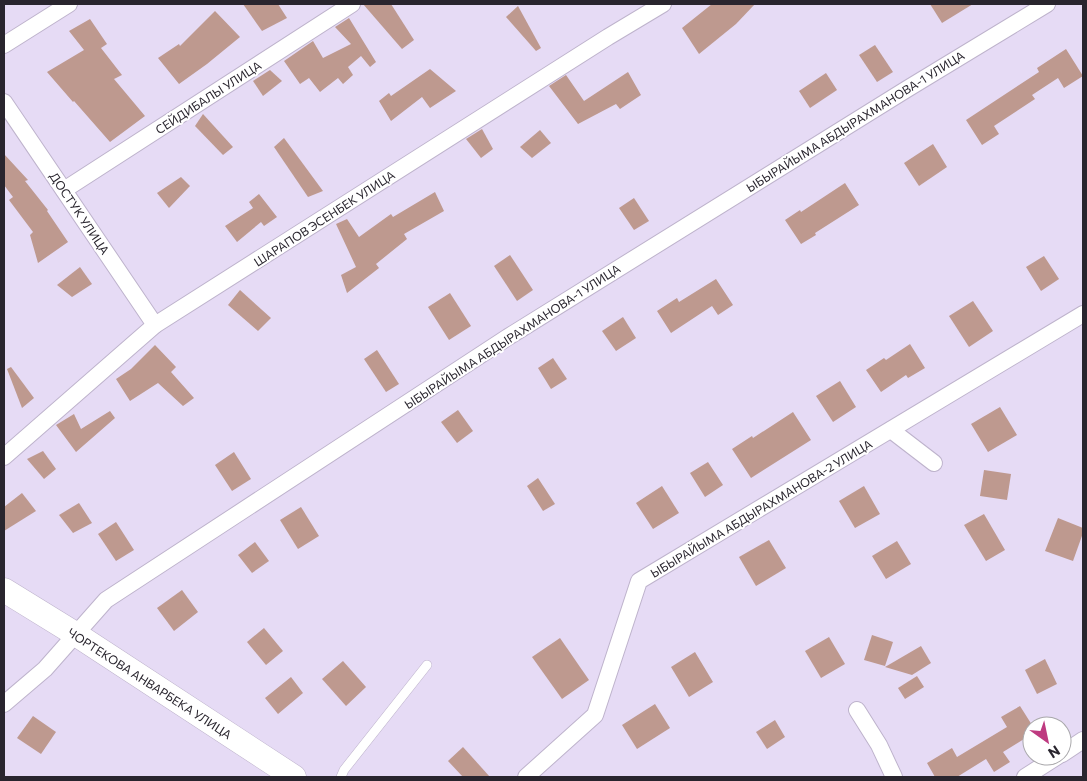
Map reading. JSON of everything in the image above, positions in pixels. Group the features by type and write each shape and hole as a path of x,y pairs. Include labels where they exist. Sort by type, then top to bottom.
{"street":[{"path":"4,45 69,4"},
{"name":"СЕЙДИБАЛЫ УЛИЦА","path":"64,190 352,4"},
{"name":"ШАРАПОВ ЭСЕНБЕК УЛИЦА","path":"4,457 156,325 608,37 663,4"},
{"name":"ЫБЫРАЙЫМА АБДЫРАХМАНОВА-1 УЛИЦА","path":"4,704 45,669 106,600 508,337 898,94 1047,4"},
{"name":"ДОСТУК УЛИЦА","path":"4,102 156,325"},
{"name":"ЫБЫРАЙЫМА АБДЫРАХМАНОВА-2 УЛИЦА","path":"526,777 595,715 639,582 1083,314"},
{"path":"891,430 934,463"},
{"name":"ЧОРТЕКОВА АНВАРБЕКА УЛИЦА","path":"4,590 294,777"},
{"path":"857,710 879,745 894,777"},
{"path":"1072,747 1083,740"},
{"path":"1025,777 1042,766"}],"lane":[{"path":"341,777 344,770 427,665"}],"building":[{"path":"243,4 278,4 287,18 262,31"},
{"path":"363,4 391,4 414,40 402,49"},
{"path":"712,4 755,4 736,24 699,54 682,28"},
{"path":"930,4 973,4 942,23"},
{"path":"518,6 541,48 536,51 506,17"},
{"path":"215,11 240,37 179,84 158,58 179,44 180,46"},
{"path":"349,18 376,62 370,67 361,56 348,67 353,75 343,84 338,78 320,92 309,78 300,84 284,61 313,41 323,58 351,44 335,27"},
{"path":"90,19 107,44 101,48 122,75 114,79 145,116 110,142 47,72 84,50 69,31"},
{"path":"875,45 893,72 877,82 859,55"},
{"path":"1066,49 1083,76 1064,88 1058,78 1032,95 1035,99 994,126 999,134 982,145 966,120 1039,72 1037,68"},
{"path":"430,69 456,91 430,108 422,97 391,121 379,101 389,93 391,96"},
{"path":"270,70 282,81 263,96 253,81"},
{"path":"628,72 641,95 620,109 616,104 578,124 549,86 566,75 584,101"},
{"path":"826,73 837,90 810,108 799,91"},
{"path":"203,114 233,147 223,155 195,126"},
{"path":"482,129 493,149 481,158 466,139"},
{"path":"540,130 551,143 532,158 520,147"},
{"path":"284,138 323,191 308,197 274,147"},
{"path":"933,144 947,167 919,186 904,163"},
{"path":"4,154 28,180 25,181 48,210 68,242 38,263 30,235 33,232 9,200 13,197 4,185"},
{"path":"181,177 190,186 169,208 157,193"},
{"path":"845,183 859,205 801,244 785,220 800,210 801,212"},
{"path":"435,192 444,211 404,234 407,239 376,264 379,268 347,293 341,275 356,267 336,224 347,219 359,237 391,214 393,217"},
{"path":"259,194 277,217 264,226 261,222 237,242 225,226 253,208 249,202"},
{"path":"634,198 649,221 634,230 619,208"},
{"path":"510,255 533,290 517,301 494,266"},
{"path":"1044,256 1059,279 1041,291 1026,267"},
{"path":"80,267 92,284 72,297 57,285"},
{"path":"716,279 733,305 718,315 712,306 671,333 657,311 677,298 679,302"},
{"path":"240,290 271,318 258,331 228,305"},
{"path":"450,293 471,326 449,340 428,307"},
{"path":"973,301 993,331 969,347 949,316"},
{"path":"623,317 636,338 616,351 602,331"},
{"path":"910,344 925,368 908,378 906,375 881,392 866,370 884,358 886,360"},
{"path":"155,345 176,367 171,372 194,398 183,406 158,383 130,401 116,379 131,369"},
{"path":"377,350 399,384 386,392 364,359"},
{"path":"553,358 567,379 551,389 538,368"},
{"path":"11,367 34,398 22,408 7,369"},
{"path":"840,381 856,407 833,422 816,396"},
{"path":"1000,407 1017,435 988,452 971,424"},
{"path":"458,410 473,431 457,443 441,422"},
{"path":"110,411 115,418 76,452 56,425 74,414 81,429"},
{"path":"793,412 811,440 751,478 732,449"},
{"path":"43,451 56,469 44,479 27,459"},
{"path":"234,452 251,479 232,491 215,465"},
{"path":"708,462 723,485 705,497 690,473"},
{"path":"984,470 1011,474 1007,500 980,496"},
{"path":"538,478 555,504 543,511 527,486"},
{"path":"662,486 679,513 653,529 636,503"},
{"path":"864,486 880,514 855,528 839,501"},
{"path":"22,493 36,511 4,531 4,507"},
{"path":"79,503 92,523 73,533 59,515"},
{"path":"301,507 319,536 298,549 280,520"},
{"path":"984,514 1005,550 986,561 964,525"},
{"path":"1058,518 1083,528 1073,561 1045,551"},
{"path":"116,522 134,550 116,561 98,534"},
{"path":"769,540 786,568 756,586 739,557"},
{"path":"897,541 911,564 886,579 872,556"},
{"path":"255,542 269,561 252,573 238,555"},
{"path":"182,590 198,612 174,631 157,608"},
{"path":"264,628 283,651 266,665 247,642"},
{"path":"872,635 893,642 885,666 864,660"},
{"path":"829,637 845,664 821,678 805,651"},
{"path":"560,638 589,680 562,699 532,657"},
{"path":"921,646 931,663 912,675 885,667"},
{"path":"695,652 713,682 689,697 671,667"},
{"path":"1045,659 1057,684 1037,694 1025,670"},
{"path":"343,661 366,687 346,706 322,679"},
{"path":"917,676 924,687 905,699 898,688"},
{"path":"291,677 303,693 278,714 265,698"},
{"path":"655,704 670,728 637,749 622,725"},
{"path":"1020,706 1026,716 1022,716 1022,740 1003,752 1010,762 994,772 986,759 957,777 935,777 927,763 952,748 957,757 1007,727 1001,717"},
{"path":"33,716 56,732 41,754 17,738"},
{"path":"775,720 785,737 767,749 756,732"},
{"path":"463,747 490,777 463,777 448,761"}]}
